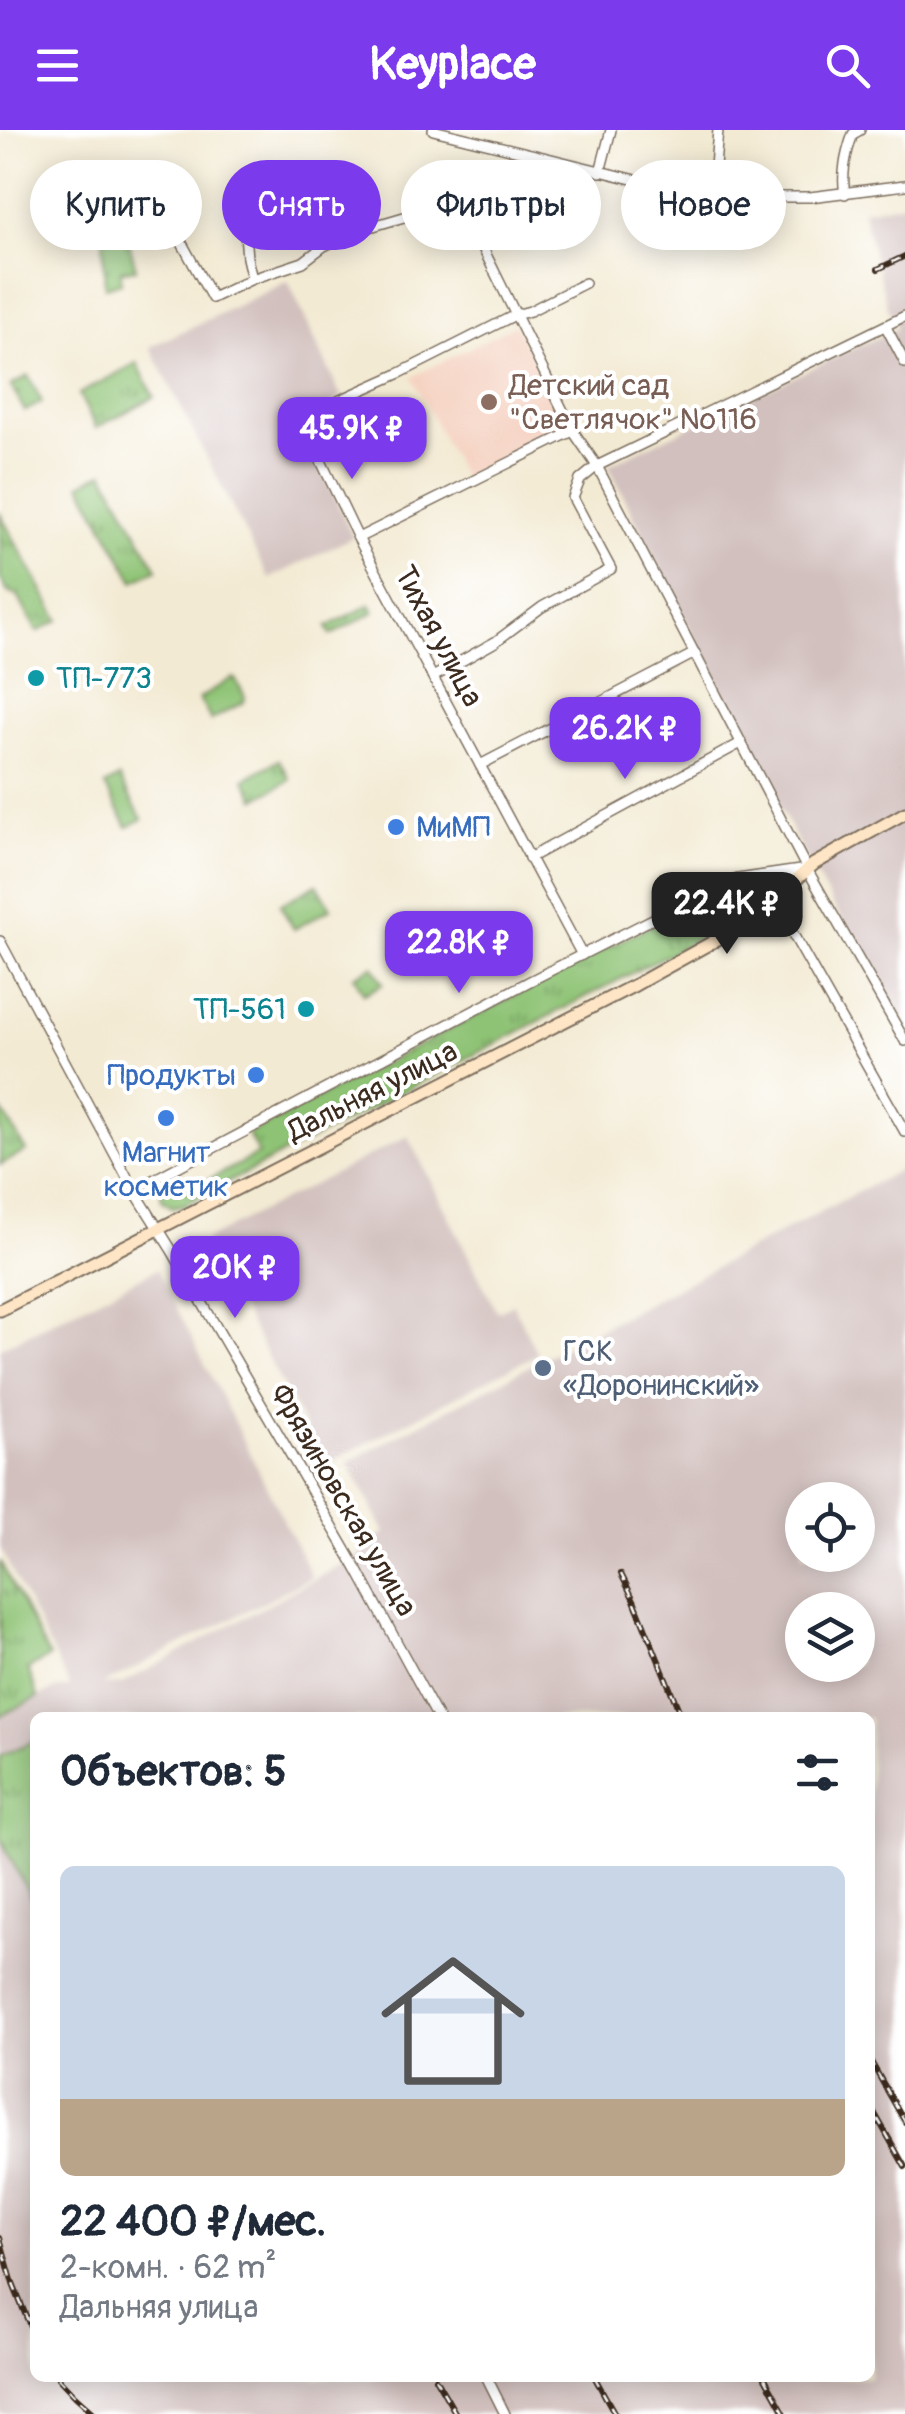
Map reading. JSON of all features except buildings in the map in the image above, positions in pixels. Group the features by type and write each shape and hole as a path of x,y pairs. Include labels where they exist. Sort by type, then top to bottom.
{"street":[{"path":"434,130 551,160"},
{"path":"482,143 485,130"},
{"path":"601,168 611,130"},
{"path":"716,160 718,130"},
{"path":"845,194 848,149 853,134 860,130"},
{"path":"786,196 845,194 905,185"},
{"path":"186,250 212,298 303,262 324,246 354,232 414,214 446,210 461,213 472,226 573,431 597,466 807,869 905,1042"},
{"path":"246,250 252,280"},
{"path":"515,316 585,283"},
{"name":"Тихая улица","path":"515,316 340,400 320,416 310,438 358,538 582,955"},
{"path":"433,677 495,642 542,606 611,569 574,498 580,480 597,466 905,316"},
{"path":"886,327 905,363"},
{"path":"358,538 573,431"},
{"path":"480,765 695,653"},
{"path":"529,858 741,743"},
{"name":"Дальняя улица","path":"0,1310 635,985 744,924 807,869 905,813"},
{"name":"Дальняя улица","path":"134,1190 716,886 807,869"},
{"path":"760,876 905,1132"},
{"name":"Фрязиновская улица","path":"0,941 134,1190 357,1569 435,1712"},
{"path":"489,2382 505,2414"}],"shaded area":[{"path":"905,203 905,1032 798,843 608,465 897,328 887,306 862,210"},
{"path":"288,281 341,396 317,415 307,437 353,537 269,579 150,347"},
{"name":"Детский сад \"Светлячок\" №116","path":"515,325 566,427 463,479 412,377"},
{"path":"408,1136 497,1312 513,1304 537,1354 325,1465 205,1240"},
{"path":"905,1167 905,2414 0,2414 0,1716 55,1689 70,1687 0,1548 0,1348 157,1269 312,1577 102,1685 122,1684 364,1552 362,1546 385,1533 348,1462"}],"green space":[{"path":"104,250 131,250 136,269 121,270 121,283 105,287"},
{"path":"137,363 154,397 96,428 79,394"},
{"path":"28,376 42,402 25,411 11,386"},
{"path":"104,472 157,569 134,581 81,484"},
{"path":"0,514 59,620 37,632 18,596 8,592 0,578"},
{"path":"370,605 374,612 331,635 327,627"},
{"path":"232,678 245,697 244,702 211,720 199,699"},
{"path":"279,760 290,780 256,799 245,779"},
{"path":"119,778 142,819 128,827 105,786"},
{"path":"317,884 331,908 294,929 280,905"},
{"path":"730,884 740,885 749,893 750,907 742,916 184,1205 172,1207 162,1200 160,1184 168,1175 178,1170 189,1190 258,1154 248,1134"},
{"path":"373,966 383,984 364,994 354,976"},
{"path":"3,1112 26,1151 0,1165 0,1114"},
{"path":"0,1561 49,1657 28,1669 38,1697 0,1716"},
{"path":"30,1743 30,1895 0,1838 0,1756"}],"railway":[{"path":"878,269 905,256"},
{"path":"621,1574 680,1712"},
{"path":"875,2069 905,2122"},
{"path":"875,2114 905,2167"},
{"path":"0,2238 30,2326"},
{"path":"62,2382 95,2414"},
{"path":"437,2382 456,2414"},
{"path":"597,2382 615,2414"},
{"path":"767,2382 785,2414"}],"place":[{"name":"Детский сад \"Светлячок\" №116","path":"489,402"},
{"name":"ТП-773","path":"36,678"},
{"name":"МиМП","path":"396,827"},
{"name":"ТП-561","path":"306,1009"},
{"name":"Продукты","path":"256,1075"},
{"name":"Магнит косметик","path":"166,1118"},
{"name":"ГСК «Доронинский»","path":"543,1368"}]}
